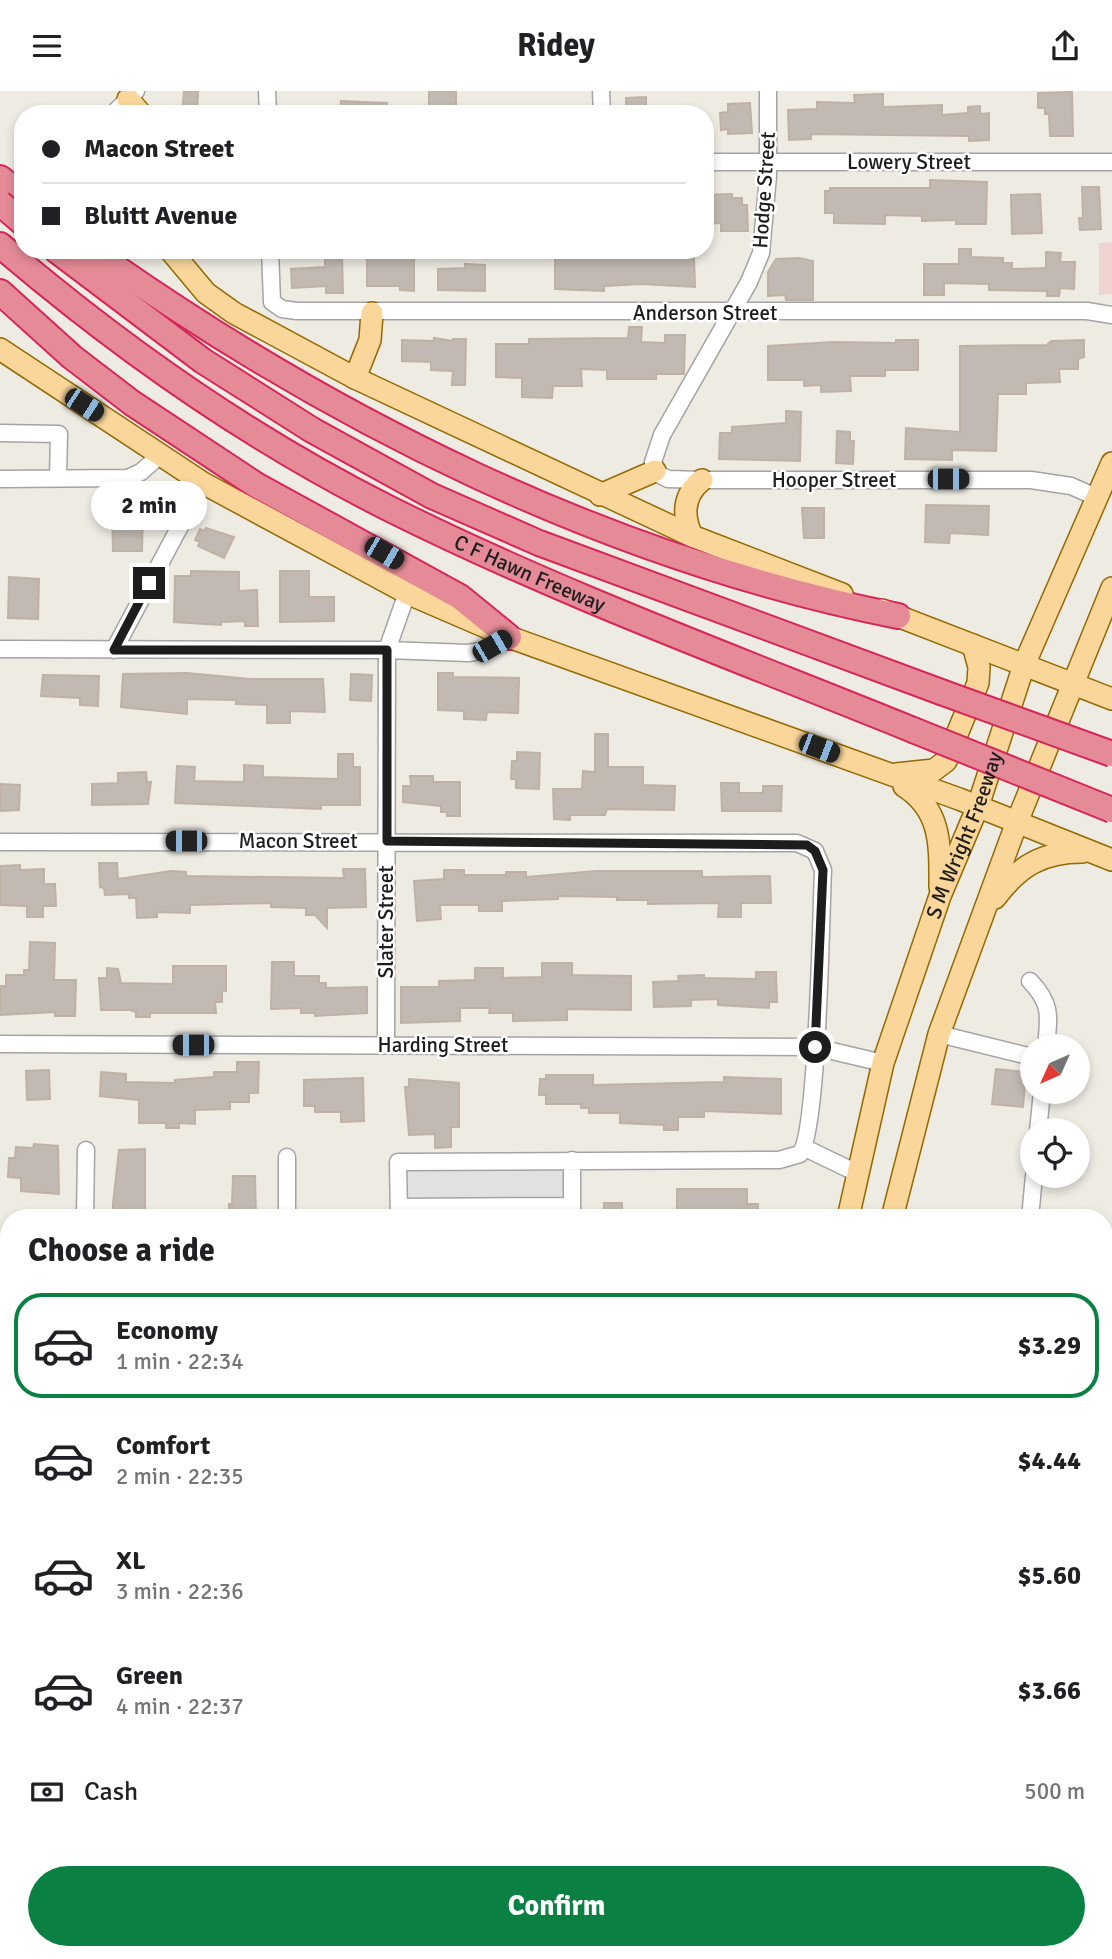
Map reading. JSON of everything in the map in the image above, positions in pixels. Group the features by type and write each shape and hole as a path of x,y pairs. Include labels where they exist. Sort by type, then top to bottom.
{"highway":[{"path":"0,178 14,191"},
{"path":"0,203 14,215"},
{"name":"C F Hawn Freeway","path":"18,259 153,365 268,439 387,507 593,600 1112,810"},
{"name":"C F Hawn Freeway","path":"68,259 203,361 312,431 432,496 539,543 1112,754"},
{"path":"104,259 268,368 518,495 691,562 814,599 898,616"},
{"path":"0,292 101,381 225,466 460,597 509,637"}],"main road":[{"path":"177,259 205,293 234,313 355,378 600,495 692,536 1112,699"},
{"path":"355,378 370,340 372,313"},
{"path":"0,349 203,483 407,593 509,637 978,806 1112,860"},
{"name":"S M Wright Freeway","path":"850,1209 883,1063 940,896 978,806 1024,666 1112,463"},
{"path":"600,495 631,482 655,464"},
{"path":"692,536 685,521 685,509 691,492 702,479"},
{"path":"894,1209 939,1034 1017,822 1074,684 1105,623 1112,587"},
{"path":"887,775 934,770 946,761 978,683 979,667 973,645"},
{"path":"887,775 917,794 935,821 940,844 940,896"},
{"path":"983,913 1009,879 1039,857 1057,852 1090,851"}],"street":[{"name":"Hodge Street","path":"655,464 662,435 749,282 761,253 769,162 768,91"},
{"name":"Lowery Street","path":"714,163 1112,162"},
{"path":"0,223 14,208"},
{"name":"Anderson Street","path":"270,259 272,302 282,309 297,311 1087,311 1112,315"},
{"path":"0,433 59,434 58,478"},
{"path":"0,479 128,478 141,472 159,456"},
{"name":"Hooper Street","path":"655,464 668,479 1031,479 1071,486 1096,497"},
{"path":"114,650 203,483"},
{"name":"Slater Street","path":"386,1045 387,650 407,593"},
{"path":"0,649 387,650 468,653 481,651 509,637"},
{"name":"Macon Street","path":"0,842 387,841 807,845 815,851 823,870 815,1047"},
{"path":"1030,981 1043,995 1049,1012 1047,1034"},
{"path":"939,1034 1020,1055"},
{"name":"Harding Street","path":"0,1044 815,1047 883,1063"},
{"path":"399,1209 398,1162 792,1158 805,1148 815,1047"},
{"path":"805,1148 857,1173"},
{"path":"85,1209 86,1150"},
{"path":"286,1209 287,1157"},
{"path":"572,1160 572,1209"},
{"path":"1031,1209 1033,1188"}],"shaded area":[{"path":"1112,242 1112,294 1099,295 1099,243"},
{"path":"391,1153 580,1154 579,1209 391,1209"}],"building":[{"path":"184,91 198,91 197,105 183,105"},
{"path":"429,91 456,91 456,105 429,105"},
{"path":"1072,92 1073,136 1050,136 1049,114 1045,114 1045,108 1038,108 1038,93"},
{"path":"883,94 883,107 942,105 942,115 968,113 968,107 980,106 980,114 989,113 989,140 969,141 969,136 811,134 811,139 789,140 788,110 817,109 817,102 855,103 854,95"},
{"path":"646,97 646,105 626,105 626,98"},
{"path":"341,101 387,103 387,105 341,105"},
{"path":"750,103 752,133 728,134 728,129 721,130 720,113 728,112 728,104"},
{"path":"930,180 987,182 986,224 956,224 956,220 922,221 922,216 885,215 885,224 834,223 834,213 825,213 825,191 830,191 830,188 930,188"},
{"path":"1082,187 1099,187 1101,229 1080,230 1079,218 1083,218"},
{"path":"732,194 732,198 742,198 742,205 747,205 748,231 721,231 721,223 714,223 714,195"},
{"path":"1040,194 1042,233 1012,234 1011,195"},
{"path":"959,249 971,249 971,257 1003,258 1003,263 1012,263 1012,269 1046,268 1046,252 1061,253 1060,262 1075,262 1074,289 1060,288 1059,296 1047,296 1047,291 989,290 989,284 944,283 944,295 924,295 924,264 959,264"},
{"path":"799,258 813,261 813,300 786,300 785,295 768,296 768,272 776,259"},
{"path":"325,259 342,259 343,293 326,293 326,286 292,288 291,269 325,267"},
{"path":"367,259 414,259 414,291 400,290 400,286 367,286"},
{"path":"555,259 694,259 695,287 642,284 604,286 604,291 555,289"},
{"path":"465,264 485,265 485,291 438,290 438,269 465,268"},
{"path":"629,327 642,327 641,342 665,343 665,335 685,335 684,374 656,374 656,379 607,379 607,370 581,369 582,386 553,386 552,398 522,397 522,378 496,377 496,344 529,344 529,339 628,338"},
{"path":"434,338 453,341 466,339 465,385 452,385 453,371 431,370 431,362 402,361 402,340 434,341"},
{"path":"896,340 918,340 918,370 885,370 885,376 850,376 851,391 821,392 821,385 804,386 804,380 768,380 768,346 833,342 896,343"},
{"path":"1084,340 1084,357 1078,359 1078,369 1059,369 1060,382 1026,383 1026,394 998,394 996,451 952,450 952,460 905,459 906,428 960,432 960,346 1047,345 1051,341"},
{"path":"786,411 801,412 800,461 719,459 720,433 732,433 732,427 786,423"},
{"path":"837,431 850,432 850,441 854,441 853,464 836,463"},
{"path":"926,505 989,506 988,535 950,533 949,543 925,542"},
{"path":"802,508 824,508 824,538 804,538"},
{"path":"143,511 142,551 113,551 112,512"},
{"path":"206,528 234,537 224,558 198,546 200,542 195,540 200,529 204,531"},
{"path":"191,571 239,572 239,591 257,590 258,626 245,626 245,621 221,622 221,625 174,622 175,576 191,576"},
{"path":"280,571 309,571 309,597 334,597 334,621 280,622"},
{"path":"9,577 39,579 38,619 8,618"},
{"path":"187,673 250,679 323,679 325,712 290,711 290,723 267,723 267,705 236,704 236,700 187,699 187,714 121,707 123,674"},
{"path":"438,673 453,673 453,677 519,678 518,713 487,712 486,720 464,719 464,711 438,710"},
{"path":"351,674 372,675 371,701 350,700"},
{"path":"43,675 99,676 98,706 80,705 80,698 41,696"},
{"path":"595,734 608,734 608,767 643,767 643,785 675,786 674,810 607,809 605,815 570,815 570,820 554,819 553,789 582,789 583,771 595,772"},
{"path":"517,752 540,753 539,789 516,788 516,779 511,779 512,761 517,761"},
{"path":"338,754 353,754 353,767 360,767 360,805 321,805 321,809 175,803 177,766 195,767 194,781 244,782 244,765 263,766 263,777 338,779"},
{"path":"146,772 147,782 151,782 148,804 92,805 92,784 118,783 118,773"},
{"path":"410,776 433,776 433,782 460,782 460,816 447,816 447,812 441,812 441,806 403,802 403,786 411,786"},
{"path":"721,783 739,783 739,793 763,793 763,786 782,786 781,811 722,811"},
{"path":"0,784 20,785 19,810 0,811"},
{"path":"99,863 117,863 118,879 171,871 186,872 186,876 344,878 343,869 365,869 366,907 327,908 327,928 315,915 306,915 306,908 271,907 271,903 190,905 190,913 157,912 157,917 137,918 136,898 129,898 129,894 105,895 104,888 100,887"},
{"path":"20,865 20,870 44,869 44,884 55,884 56,906 43,906 43,917 27,917 27,906 0,905 0,866"},
{"path":"444,870 464,870 464,875 526,872 526,877 596,871 702,871 702,877 770,876 771,903 741,903 741,917 718,917 719,903 648,904 648,900 617,900 617,897 558,896 558,899 502,901 502,911 479,911 479,905 440,905 441,919 417,921 414,881 444,879"},
{"path":"30,942 55,943 54,980 76,980 75,1016 55,1016 55,1012 0,1015 0,986 6,986 6,975 24,975 24,970 29,970"},
{"path":"272,962 294,962 294,976 319,976 319,983 326,983 326,988 367,987 367,1013 315,1016 315,1013 301,1013 301,1008 271,1009"},
{"path":"542,963 572,963 572,975 631,976 631,1010 567,1009 567,1020 513,1021 513,1013 489,1013 490,1008 460,1008 460,1021 401,1023 401,987 439,987 439,981 475,980 475,968 503,968 503,978 542,977"},
{"path":"173,966 226,966 226,991 222,990 222,1002 215,1002 216,1013 150,1013 150,1017 136,1017 136,1012 130,1010 101,1010 99,978 107,978 107,968 118,969 121,983 173,984"},
{"path":"756,972 776,972 777,1002 769,1002 769,1008 718,1005 718,999 691,1000 691,1006 654,1007 653,982 679,981 678,976 704,975 704,978 756,979"},
{"path":"237,1062 259,1062 258,1093 249,1093 249,1102 230,1102 230,1109 195,1110 195,1124 179,1123 179,1128 166,1128 166,1123 139,1123 139,1100 100,1096 101,1072 126,1074 126,1082 175,1083 175,1080 214,1077 214,1072 237,1072"},
{"path":"996,1069 1020,1071 1020,1104 1023,1104 1023,1107 992,1104"},
{"path":"49,1070 50,1099 27,1100 26,1071"},
{"path":"546,1075 593,1075 593,1085 724,1082 724,1077 781,1079 781,1114 704,1111 704,1117 678,1117 678,1130 664,1130 664,1125 620,1123 620,1113 589,1113 589,1108 581,1108 581,1104 546,1104 546,1095 539,1095 540,1079 546,1079"},
{"path":"363,1078 364,1121 341,1122 341,1112 315,1112 315,1106 304,1106 304,1080"},
{"path":"409,1079 459,1083 459,1127 451,1127 451,1147 435,1148 435,1134 409,1135 405,1087 409,1087"},
{"path":"34,1144 58,1146 59,1194 21,1191 21,1178 8,1177 9,1158 15,1158 16,1147 33,1148"},
{"path":"145,1149 145,1209 113,1209 119,1150"},
{"path":"233,1176 255,1176 256,1209 229,1209 229,1204 232,1204"},
{"path":"677,1189 747,1189 747,1204 758,1204 758,1209 677,1209"},
{"path":"604,1203 622,1203 622,1209 604,1209"}],"route":[{"path":"149,583 114,650 387,650 387,841 807,845 815,851 823,870 815,1047"}]}
